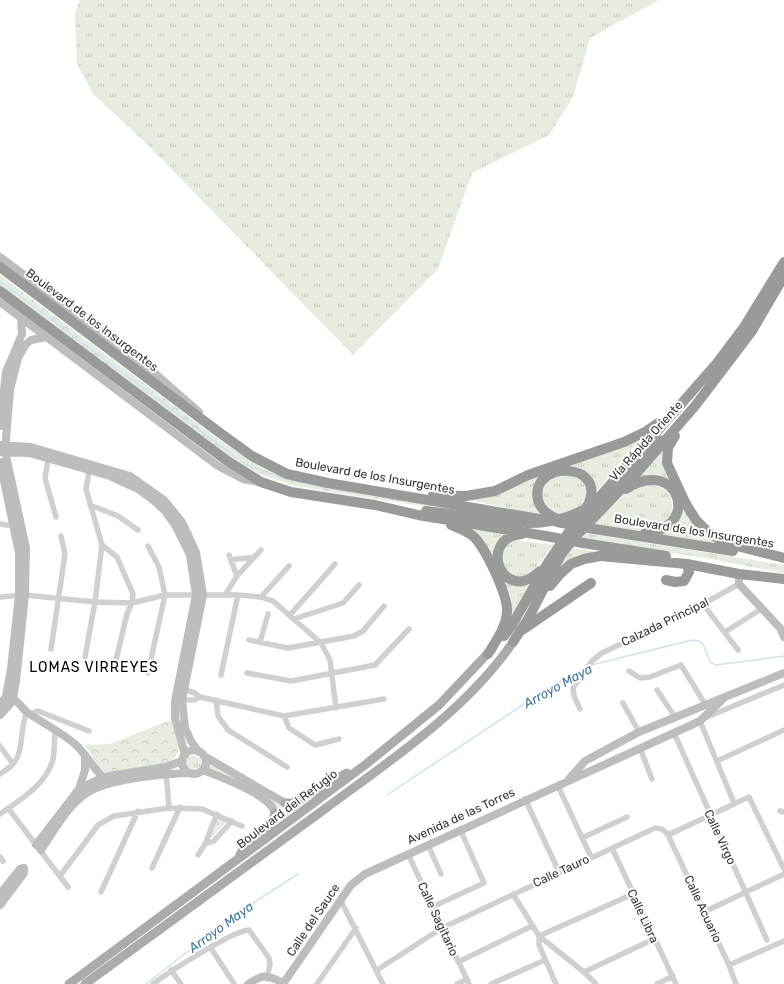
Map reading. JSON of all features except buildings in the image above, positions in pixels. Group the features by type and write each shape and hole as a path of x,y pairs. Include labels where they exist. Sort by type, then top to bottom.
{"highway":[{"path":"578,521 717,363 744,327 784,262"},
{"name":"Boulevard de los Insurgentes","path":"0,267 252,456 287,474 328,483 551,519 594,529 784,559"},
{"name":"Vía Rápida Oriente","path":"527,621 562,553 583,528 613,498 695,406 725,369 752,331 784,276"},
{"path":"0,291 226,460 261,482 311,496 422,513 784,578"},
{"path":"422,513 527,523 546,522 566,518 584,511 603,497 659,440 725,369"},
{"path":"381,492 443,496 466,496 489,493 528,475 639,436 654,426 686,398"},
{"path":"695,406 670,443 666,456 668,468 688,508 703,527 725,543 784,559"},
{"path":"504,636 512,625 547,564 590,502 591,491 586,478 581,474 572,470 560,471 550,474 540,485 538,495 539,502 551,519"},
{"path":"613,498 636,483 649,479 667,484 676,496 678,504 677,514 668,527 657,532 631,534"},
{"path":"422,513 468,532 483,549 503,593 507,607 504,625 488,654"},
{"path":"535,534 518,535 505,540 497,553 500,569 507,578 521,582 532,579 547,564"},
{"path":"513,642 556,579 567,567 580,560 600,556 687,564 739,579 784,578"},
{"path":"666,580 684,581 689,572 687,564"},
{"path":"520,631 591,583"}],"main road":[{"name":"Boulevard del Refugio","path":"69,984 365,765 439,705 504,636"},
{"name":"Boulevard del Refugio","path":"85,984 391,759 450,712 494,667 513,642"},
{"path":"284,803 293,803 346,773 365,765"},
{"path":"236,861 245,845 272,823 275,813"}],"street":[{"path":"0,257 151,370 186,400 216,430"},
{"path":"0,302 218,466 243,479 261,482"},
{"path":"0,715 5,700 22,595 26,548 2,448 6,372 22,334 21,318"},
{"path":"0,426 18,358 26,344 31,340 47,337"},
{"path":"2,448 31,447 90,467"},
{"path":"2,448 130,476 164,500 174,510 182,522 196,552 200,595 175,718 184,758 184,768 188,773"},
{"path":"48,459 45,478 56,517"},
{"path":"0,462 19,553 22,595"},
{"path":"85,657 96,602 102,545 86,489 90,467"},
{"path":"90,506 118,516 138,530"},
{"path":"0,524 14,526"},
{"path":"51,649 65,554 61,536"},
{"path":"102,545 117,557 133,594 132,603 127,614 115,664"},
{"path":"148,546 159,567 165,595 148,674"},
{"path":"225,595 237,576 261,550"},
{"path":"237,576 230,557 254,557"},
{"path":"292,617 335,564"},
{"path":"261,597 289,566"},
{"path":"739,579 761,609 780,628 784,637"},
{"name":"Calzada Principal","path":"580,709 574,696 573,688 592,660 602,653 703,604 739,579"},
{"path":"292,617 343,603 360,585"},
{"path":"0,597 22,595 96,602 132,603 165,595 238,595 261,597 273,601 321,643 330,660 336,708"},
{"path":"221,675 238,595"},
{"path":"703,604 738,650"},
{"path":"249,640 288,648 354,636 363,631 384,606"},
{"path":"725,632 761,609"},
{"path":"260,642 268,614"},
{"path":"247,673 291,681 375,665 409,629"},
{"path":"629,671 640,678 650,677 681,665 705,704"},
{"name":"Avenida de las Torres","path":"567,781 585,761 641,732 705,704 784,673"},
{"path":"734,803 702,720 784,686"},
{"path":"180,689 195,693 200,697 284,716 384,699"},
{"path":"656,690 675,717"},
{"path":"178,701 194,700 200,697"},
{"name":"Avenida de las Torres","path":"365,874 460,829 702,720 725,697"},
{"path":"5,700 26,710 74,743 85,754 95,769 103,777"},
{"path":"216,700 218,716 228,730 286,766"},
{"path":"79,789 103,777 166,771 196,774 203,770 206,765 185,728 178,701"},
{"path":"623,702 641,732 652,779"},
{"path":"26,710 38,711 89,731"},
{"path":"0,774 13,764 20,748 23,719 26,710"},
{"path":"284,716 289,728 315,745 339,739"},
{"path":"717,761 784,730"},
{"path":"0,814 38,785 50,769 54,758 55,731"},
{"name":"Calle Virgo","path":"674,733 767,940"},
{"path":"0,746 13,764"},
{"path":"39,848 69,810 86,794 102,785 166,771 192,751 201,754 284,803"},
{"path":"39,848 79,789 85,770 85,754"},
{"path":"203,770 255,793 274,808 275,813"},
{"path":"166,771 169,808"},
{"path":"558,786 591,857"},
{"path":"668,835 749,797 784,869"},
{"path":"525,800 559,872"},
{"path":"152,868 180,807"},
{"path":"8,808 68,887"},
{"path":"60,876 98,825 114,816 169,808 202,808 242,826"},
{"path":"101,892 138,812"},
{"path":"198,855 205,844 217,814"},
{"path":"582,838 627,817"},
{"path":"205,844 214,841 232,821"},
{"name":"Calle Tauro","path":"377,970 442,928 591,857 655,828 664,830 668,835"},
{"path":"432,907 484,883 460,829"},
{"name":"Calle Acuario","path":"668,835 729,965 736,984"},
{"path":"428,845 442,874"},
{"name":"Calle Libra","path":"612,848 676,984"},
{"name":"Calle Sagitario","path":"408,854 468,982"},
{"path":"0,894 20,869 24,868 24,873 0,905"},
{"name":"Calle del Sauce","path":"284,984 351,885 365,874"},
{"path":"704,912 784,874"},
{"path":"513,894 539,936 584,972 596,984"},
{"path":"539,936 633,894"},
{"path":"341,901 383,984"},
{"path":"458,962 532,926"},
{"path":"317,984 356,928"},
{"path":"153,984 171,970 211,948 249,930 268,958 270,964 269,977"},
{"path":"539,936 539,945 556,984"},
{"path":"584,972 654,939"},
{"path":"729,965 784,940"},
{"path":"211,948 234,984"},
{"path":"491,984 545,960"},
{"path":"171,970 181,984"},
{"path":"248,984 262,976 269,977 284,984"},
{"path":"657,984 673,976"},
{"path":"256,984 269,977"},
{"path":"458,984 468,982"}],"green space":[{"path":"80,0 659,0 590,38 573,97 549,135 472,173 438,269 353,355 147,144 93,94 77,64 75,13"},
{"path":"0,275 221,441 263,467 291,478 434,505 428,507 295,486 259,474 201,438 0,288"},
{"path":"639,440 594,494 593,485 559,468"},
{"path":"664,449 662,456 665,469 718,543 660,536 674,524 673,489 636,480"},
{"path":"551,471 537,484 547,517 471,500 488,497"},
{"path":"574,473 588,486 586,505 564,516 552,515 540,497 545,484 548,480 555,476"},
{"path":"640,484 658,487 669,493 672,505 668,523 642,532 591,524 633,488"},
{"path":"456,523 511,535 494,560"},
{"path":"584,533 784,565 784,573 705,558 577,539"},
{"path":"516,540 554,545 530,575 525,578 506,574 501,551 505,545"},
{"path":"571,548 633,557 593,553 550,578"},
{"path":"498,573 531,582 506,628"},
{"path":"171,720 180,747 172,761 166,764 140,769 105,772 98,767 90,752 84,745 110,744"},
{"path":"190,756 195,756 201,760 203,767 192,770 185,766 185,761"},
{"path":"210,761 279,805 286,807 341,779 246,847 277,823 279,814 277,808 208,770"},
{"path":"219,818 226,822 210,839"}],"waterway":[{"path":"0,281 246,465 289,480 327,488"},
{"name":"Arroyo Maya","path":"591,665 692,640 697,640 703,644 710,662 716,665 784,656"},
{"name":"Arroyo Maya","path":"387,795 545,690 584,668"},
{"name":"Arroyo Maya","path":"146,984 236,914 298,874"}],"district":[{"name":"LOMAS VIRREYES","path":"94,667"}]}
